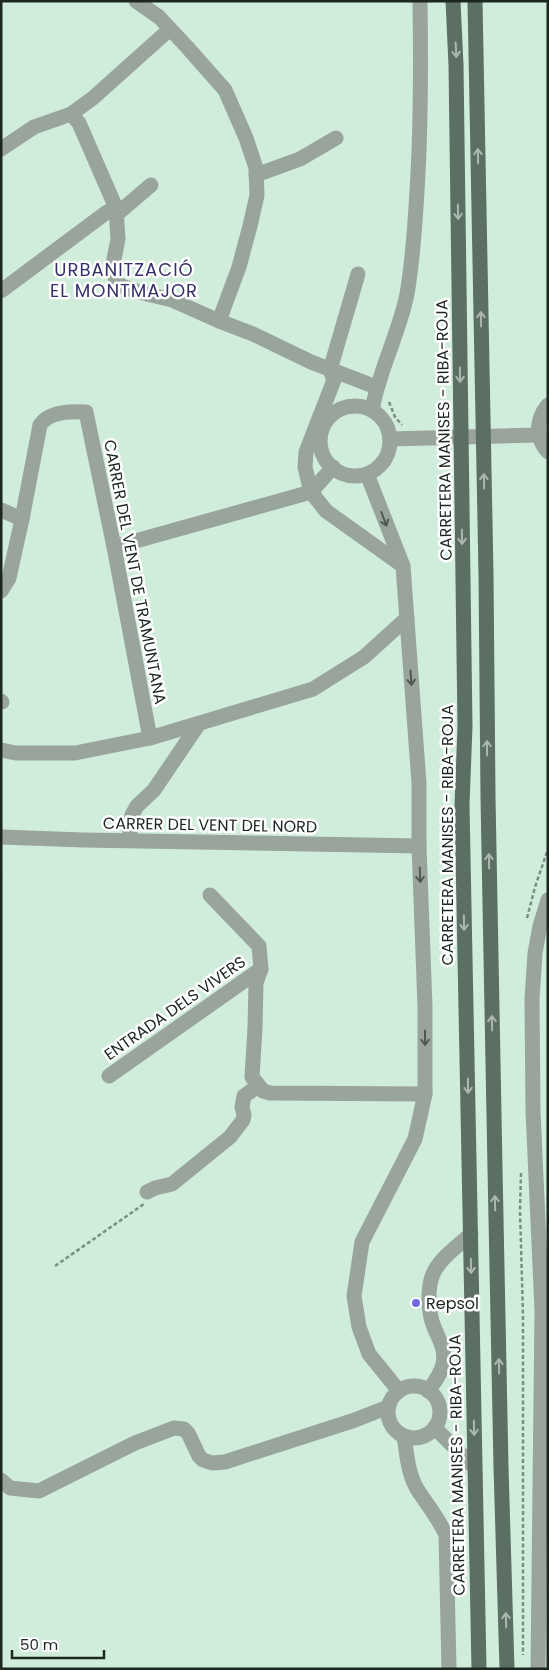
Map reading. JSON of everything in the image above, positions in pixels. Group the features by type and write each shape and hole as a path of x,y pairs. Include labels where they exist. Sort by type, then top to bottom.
{"main road":[{"name":"CARRETERA MANISES - RIBA-ROJA","path":"453,1 457,95 465,718 462,804 479,1669"},
{"path":"475,1 500,1467 507,1669"}],"street":[{"path":"136,1 159,17 225,90 246,138 256,175 257,195 250,226 239,267 219,321"},
{"path":"372,410 376,387 394,340 407,294 414,238 421,118 420,1"},
{"path":"1,150 34,127 71,114 94,98 170,29"},
{"path":"71,114 79,124 117,211 118,239 112,269 116,282 122,286 172,300 253,334 330,370 376,387"},
{"path":"256,175 300,158 336,138"},
{"path":"1,290 107,212 117,211 151,186"},
{"path":"358,274 330,370 334,380 306,452 305,468 311,492 326,511 403,566"},
{"path":"548,405 541,415 538,424 541,442 548,452"},
{"path":"359,406 372,410 381,417 388,427 390,439 389,450 385,460 367,474 357,476 347,475 333,467 325,457 321,445 326,421 335,412 347,407 359,406"},
{"name":"CARRER DEL VENT DE TRAMUNTANA","path":"22,519 40,425 52,415 73,411 86,412 150,738"},
{"path":"390,439 539,434"},
{"path":"114,547 311,492 333,467"},
{"path":"367,474 403,566 419,783 419,846 425,1007 425,1094 415,1139 362,1242 354,1296 360,1327 369,1354 399,1391"},
{"path":"1,510 22,519 9,578 1,591"},
{"path":"1,750 16,753 75,753 150,738 313,689 364,657 407,618"},
{"path":"128,840 132,815 137,806 154,790 198,725"},
{"name":"CARRER DEL VENT DEL NORD","path":"1,837 419,846"},
{"path":"210,895 258,946 261,969 256,983 252,1077 263,1091 270,1093 425,1094"},
{"path":"538,1669 542,1310 533,1111 532,999 535,953 540,926 548,900"},
{"name":"ENTRADA DELS VIVERS","path":"109,1076 261,969"},
{"path":"147,1192 172,1184 230,1137 243,1120 242,1107 244,1096 258,1086"},
{"path":"428,1391 438,1376 444,1356 444,1349 433,1327 429,1312 433,1274 443,1260 471,1234"},
{"path":"416,1386 428,1391 438,1400 440,1410 439,1420 435,1428 420,1438 404,1436 394,1429 389,1418 388,1407 391,1401 399,1391 407,1387 416,1386"},
{"path":"1,1480 10,1488 39,1491 134,1443 174,1428 184,1429 188,1433 198,1456 203,1460 212,1463 225,1462 355,1420 388,1407"},
{"path":"435,1428 474,1467"},
{"path":"404,1436 409,1472 418,1492 430,1506 446,1535 449,1669"}],"path":[{"path":"526,923 535,887 548,849"},
{"path":"1,873 1,879"},
{"path":"521,1165 523,1660"},
{"path":"55,1266 149,1200 163,1186"}],"place":[{"name":"Repsol","path":"416,1303"}],"district":[{"name":"URBANITZACIÓ EL MONTMAJOR","path":"124,279"}]}
